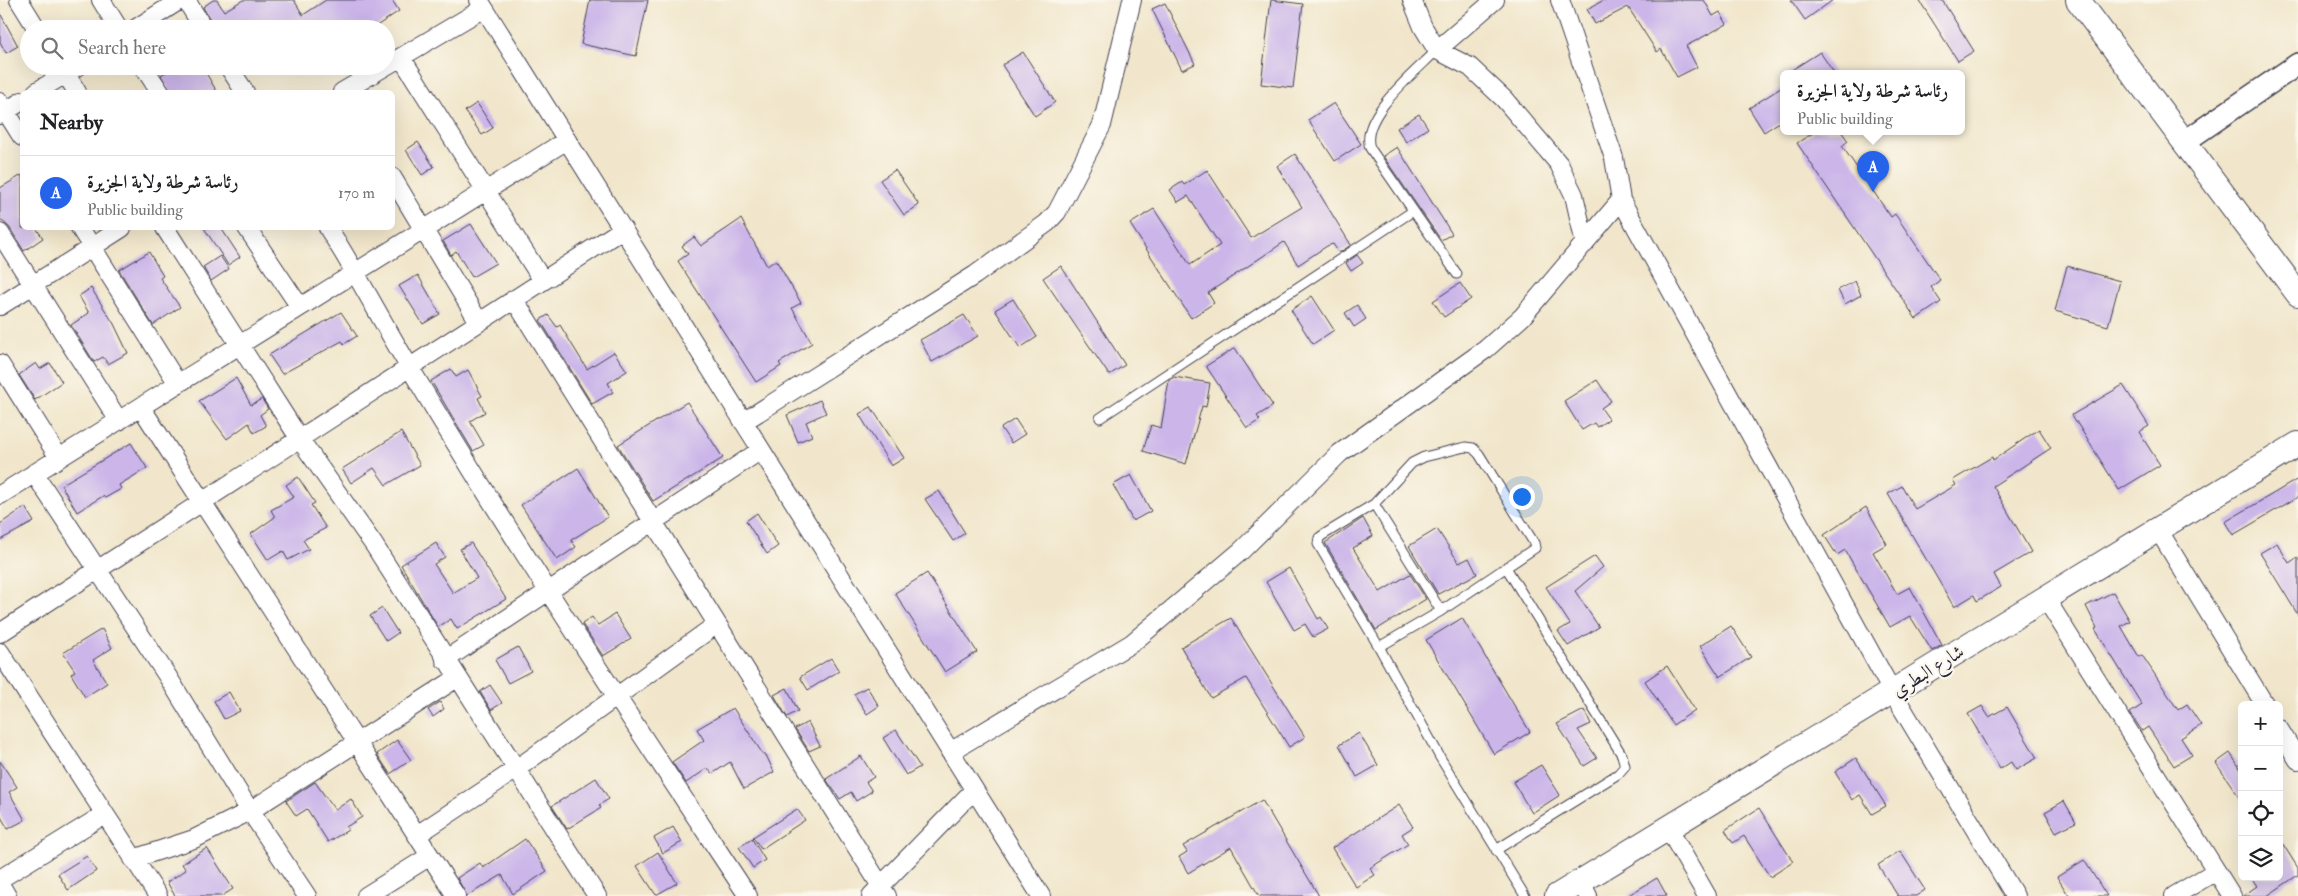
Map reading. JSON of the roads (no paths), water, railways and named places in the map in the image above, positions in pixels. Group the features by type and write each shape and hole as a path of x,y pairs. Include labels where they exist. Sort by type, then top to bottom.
{"main road":[{"path":"2078,0 2298,294"},
{"name":"شارع البطري","path":"1557,896 1584,889 1668,828 2159,531 2298,444"}],"street":[{"path":"19,0 31,20"},
{"path":"101,0 113,20"},
{"path":"149,20 180,0"},
{"path":"186,0 198,20"},
{"path":"744,422 975,275 1047,223 1057,212 1102,125 1132,0"},
{"path":"1412,0 1423,27 1438,50 1470,67 1504,99 1559,164 1574,195 1585,244"},
{"path":"1438,50 1495,0"},
{"path":"1560,0 1614,158 1621,200 1893,693 2015,896"},
{"path":"395,60 482,4 1041,896"},
{"path":"2184,142 2298,64"},
{"path":"395,68 486,189 543,281"},
{"path":"39,90 60,75"},
{"path":"70,75 76,90"},
{"path":"149,75 159,90"},
{"path":"234,75 243,90"},
{"path":"345,90 371,75"},
{"path":"20,102 2,109 20,134"},
{"path":"0,495 567,140"},
{"path":"395,182 425,228 450,276 479,322"},
{"path":"950,752 1132,643 1241,551 1340,453 1486,349 1522,317 1621,200"},
{"path":"0,633 202,500 623,229"},
{"path":"81,230 178,384"},
{"path":"0,306 119,230"},
{"path":"165,230 299,438 374,544 515,770 597,896"},
{"path":"248,230 300,307"},
{"path":"329,230 356,272 409,367 549,591 748,896"},
{"path":"0,233 119,421"},
{"path":"514,299 717,624 879,892 974,790"},
{"path":"0,364 59,458"},
{"path":"141,407 456,896"},
{"path":"446,660 651,521 761,450"},
{"path":"34,473 168,677 250,811 307,896"},
{"path":"2159,531 2263,701"},
{"path":"2046,599 2232,896"},
{"path":"417,835 515,770 717,624"},
{"path":"0,652 158,896"},
{"path":"133,859 194,839 250,811 457,678"},
{"path":"2283,736 2298,760"},
{"path":"0,879 105,814"},
{"path":"1668,828 1707,896"},
{"path":"366,896 430,856"},
{"path":"2174,896 2216,871"},
{"path":"0,884 7,896"}],"lane":[{"path":"1438,50 1380,108 1368,134 1370,148 1457,274"},
{"path":"1100,418 1413,211"},
{"path":"1379,647 1441,611 1530,554 1535,548 1534,542 1479,454 1473,448 1465,447 1424,457 1412,463 1374,504 1323,534 1319,538 1318,544 1379,647 1440,759 1524,896"},
{"path":"1374,504 1441,611"},
{"path":"1496,850 1618,774 1625,766 1622,755 1507,569"}],"place":[{"name":"رئاسة شرطة ولاية الجزيرة","path":"1873,192"}]}
